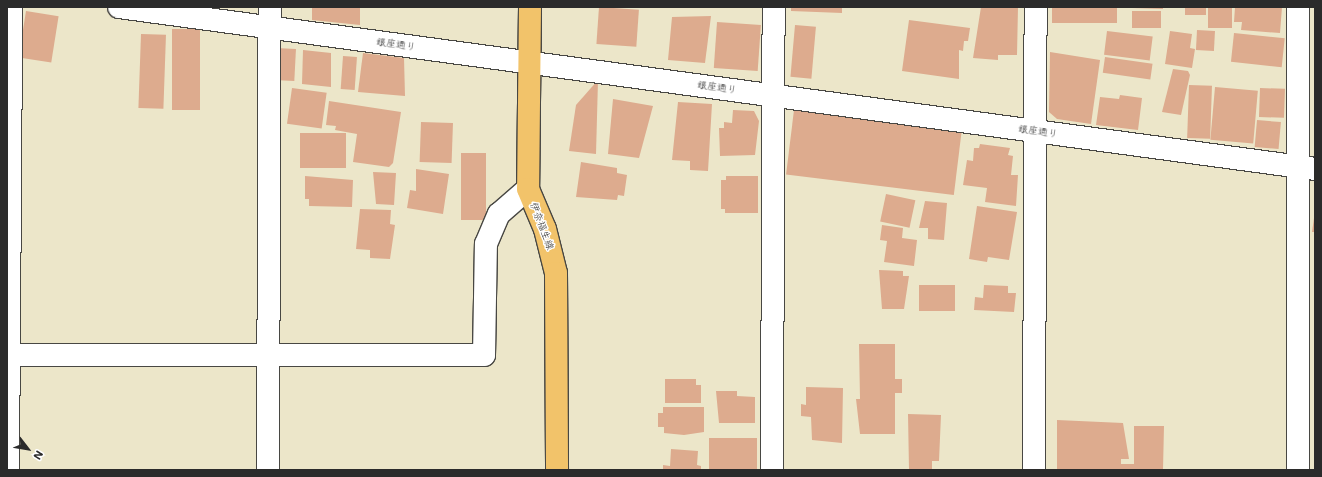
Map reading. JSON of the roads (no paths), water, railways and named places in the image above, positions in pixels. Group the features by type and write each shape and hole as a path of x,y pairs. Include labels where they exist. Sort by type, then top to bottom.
{"main road":[{"name":"伊奈福生線","path":"530,7 528,189 545,228 556,273 557,470"}],"street":[{"path":"8,470 11,7"},
{"name":"銀座通り","path":"119,7 269,17 530,62 1307,168"},
{"path":"772,470 774,7"},
{"path":"1034,470 1036,7"},
{"path":"1298,7 1307,168 1298,470"},
{"path":"268,470 269,17"},
{"path":"8,355 484,355 486,244 498,214 528,189"}]}
